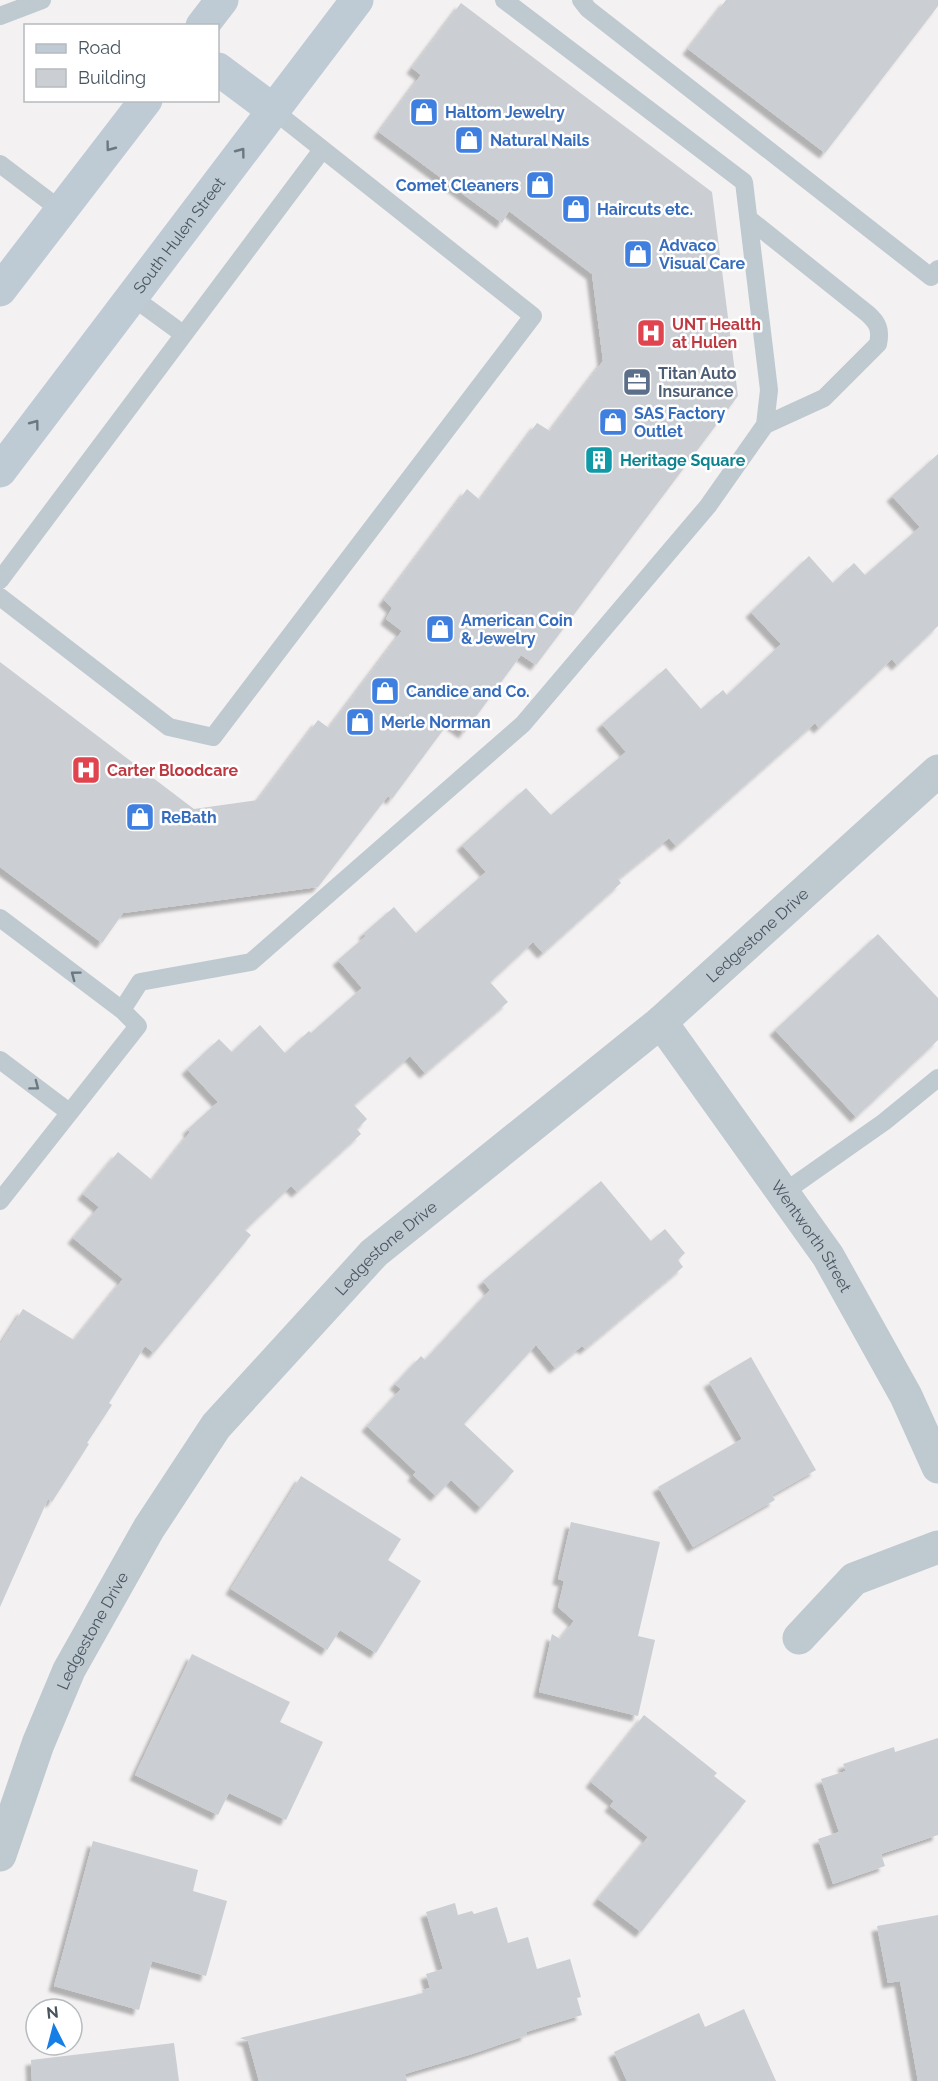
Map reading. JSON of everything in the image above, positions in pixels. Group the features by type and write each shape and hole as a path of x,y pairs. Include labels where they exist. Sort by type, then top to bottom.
{"main road":[{"path":"204,24 222,0"},
{"name":"South Hulen Street","path":"0,471 357,0"},
{"path":"219,70 273,110"},
{"path":"0,290 144,102"}],"street":[{"name":"Ledgestone Drive","path":"0,1855 38,1744 69,1670 149,1528 216,1426 374,1253 661,1022 938,771"},
{"name":"Wentworth Street","path":"661,1022 828,1256 934,1447"},
{"path":"799,1638 854,1579 938,1547"}],"lane":[{"path":"0,16 42,0"},
{"path":"122,1010 140,982 251,962 523,724 708,506 765,425 769,390 744,182 504,0"},
{"path":"581,0 588,9 931,277 938,269"},
{"path":"0,597 169,728 213,737 533,316 273,110"},
{"path":"0,580 322,150"},
{"path":"0,164 62,211"},
{"path":"749,219 868,314 877,322 880,333 878,344 824,398 765,425"},
{"path":"131,296 183,334"},
{"path":"0,918 122,1010 138,1026 0,1201"},
{"path":"0,1060 69,1112"},
{"path":"783,1193 884,1122 938,1078"}],"building":[{"path":"726,0 938,0 938,6 825,153 688,49"},
{"name":"Heritage Square","path":"461,3 712,192 738,396 536,665 521,655 464,733 449,722 392,799 388,796 318,887 123,913 102,943 0,867 0,662 194,809 258,800 318,720 329,728 402,631 386,619 392,608 384,600 467,489 480,500 537,423 550,431 603,361 592,274 509,211 502,223 379,132 421,75 412,68"},
{"path":"938,454 938,626 897,665 892,659 819,728 815,723 676,846 669,838 618,879 621,883 543,953 533,942 490,982 508,1002 425,1073 410,1056 354,1105 367,1119 357,1129 361,1134 297,1192 291,1186 245,1230 251,1235 154,1353 145,1346 109,1403 112,1405 87,1443 89,1444 52,1502 48,1499 0,1607 0,1345 23,1309 74,1340 123,1279 73,1238 99,1207 83,1194 118,1152 152,1180 190,1132 188,1129 218,1102 187,1069 219,1039 232,1052 260,1025 285,1053 309,1031 311,1033 362,988 338,960 366,936 364,933 394,907 416,933 486,872 462,845 526,788 551,815 626,752 602,724 666,668 701,709 723,690 727,695 781,644 751,612 809,556 833,583 854,563 865,575 920,527 892,496"},
{"path":"878,934 938,998 938,1040 856,1117 775,1030"},
{"path":"601,1181 651,1241 665,1229 685,1253 678,1260 683,1267 585,1349 582,1346 555,1368 536,1345 464,1424 514,1471 481,1508 451,1480 436,1496 413,1475 416,1472 367,1426 401,1389 395,1384 421,1356 425,1360 490,1290 483,1281"},
{"path":"751,1357 816,1470 772,1495 775,1500 693,1547 658,1487 742,1439 709,1382"},
{"path":"301,1476 401,1539 388,1560 421,1581 376,1653 340,1630 327,1650 231,1589"},
{"path":"571,1522 660,1542 638,1636 655,1640 638,1716 539,1692 552,1634 560,1639 574,1621 558,1607 564,1581 558,1579"},
{"path":"192,1654 290,1702 280,1722 323,1742 286,1820 229,1793 218,1815 135,1775"},
{"path":"644,1715 717,1773 714,1776 746,1801 641,1932 598,1899 648,1837 610,1806 614,1801 591,1782"},
{"path":"938,1738 938,1835 881,1854 885,1866 833,1884 818,1839 839,1832 821,1779 846,1771 843,1764 894,1747 895,1752"},
{"path":"93,1841 198,1870 193,1891 227,1901 206,1976 152,1961 139,2010 54,1986"},
{"path":"455,1903 458,1915 472,1911 474,1914 497,1907 508,1943 528,1937 537,1969 570,1959 581,1997 577,1998 582,2015 526,2032 527,2035 472,2054 405,2074 407,2081 259,2081 248,2041 240,2038 423,1993 422,1990 430,1988 426,1974 443,1969 426,1912"},
{"path":"938,1915 938,2081 918,2081 900,1981 888,1983 877,1926"},
{"path":"744,2009 776,2081 627,2081 614,2052 699,2013 705,2027"},
{"path":"174,2043 179,2081 32,2081 31,2060 84,2057 84,2054"}],"place":[{"name":"Haltom Jewelry","path":"424,112"},
{"name":"Natural Nails","path":"469,140"},
{"name":"Comet Cleaners","path":"540,185"},
{"name":"Haircuts etc.","path":"576,209"},
{"name":"Advaco Visual Care","path":"638,254"},
{"name":"UNT Health at Hulen","path":"651,333"},
{"name":"Titan Auto Insurance","path":"637,382"},
{"name":"SAS Factory Outlet","path":"613,422"},
{"name":"Heritage Square","path":"599,460"},
{"name":"American Coin & Jewelry","path":"440,629"},
{"name":"Candice and Co.","path":"385,691"},
{"name":"Merle Norman","path":"360,722"},
{"name":"Carter Bloodcare","path":"86,770"},
{"name":"ReBath","path":"140,817"}]}
